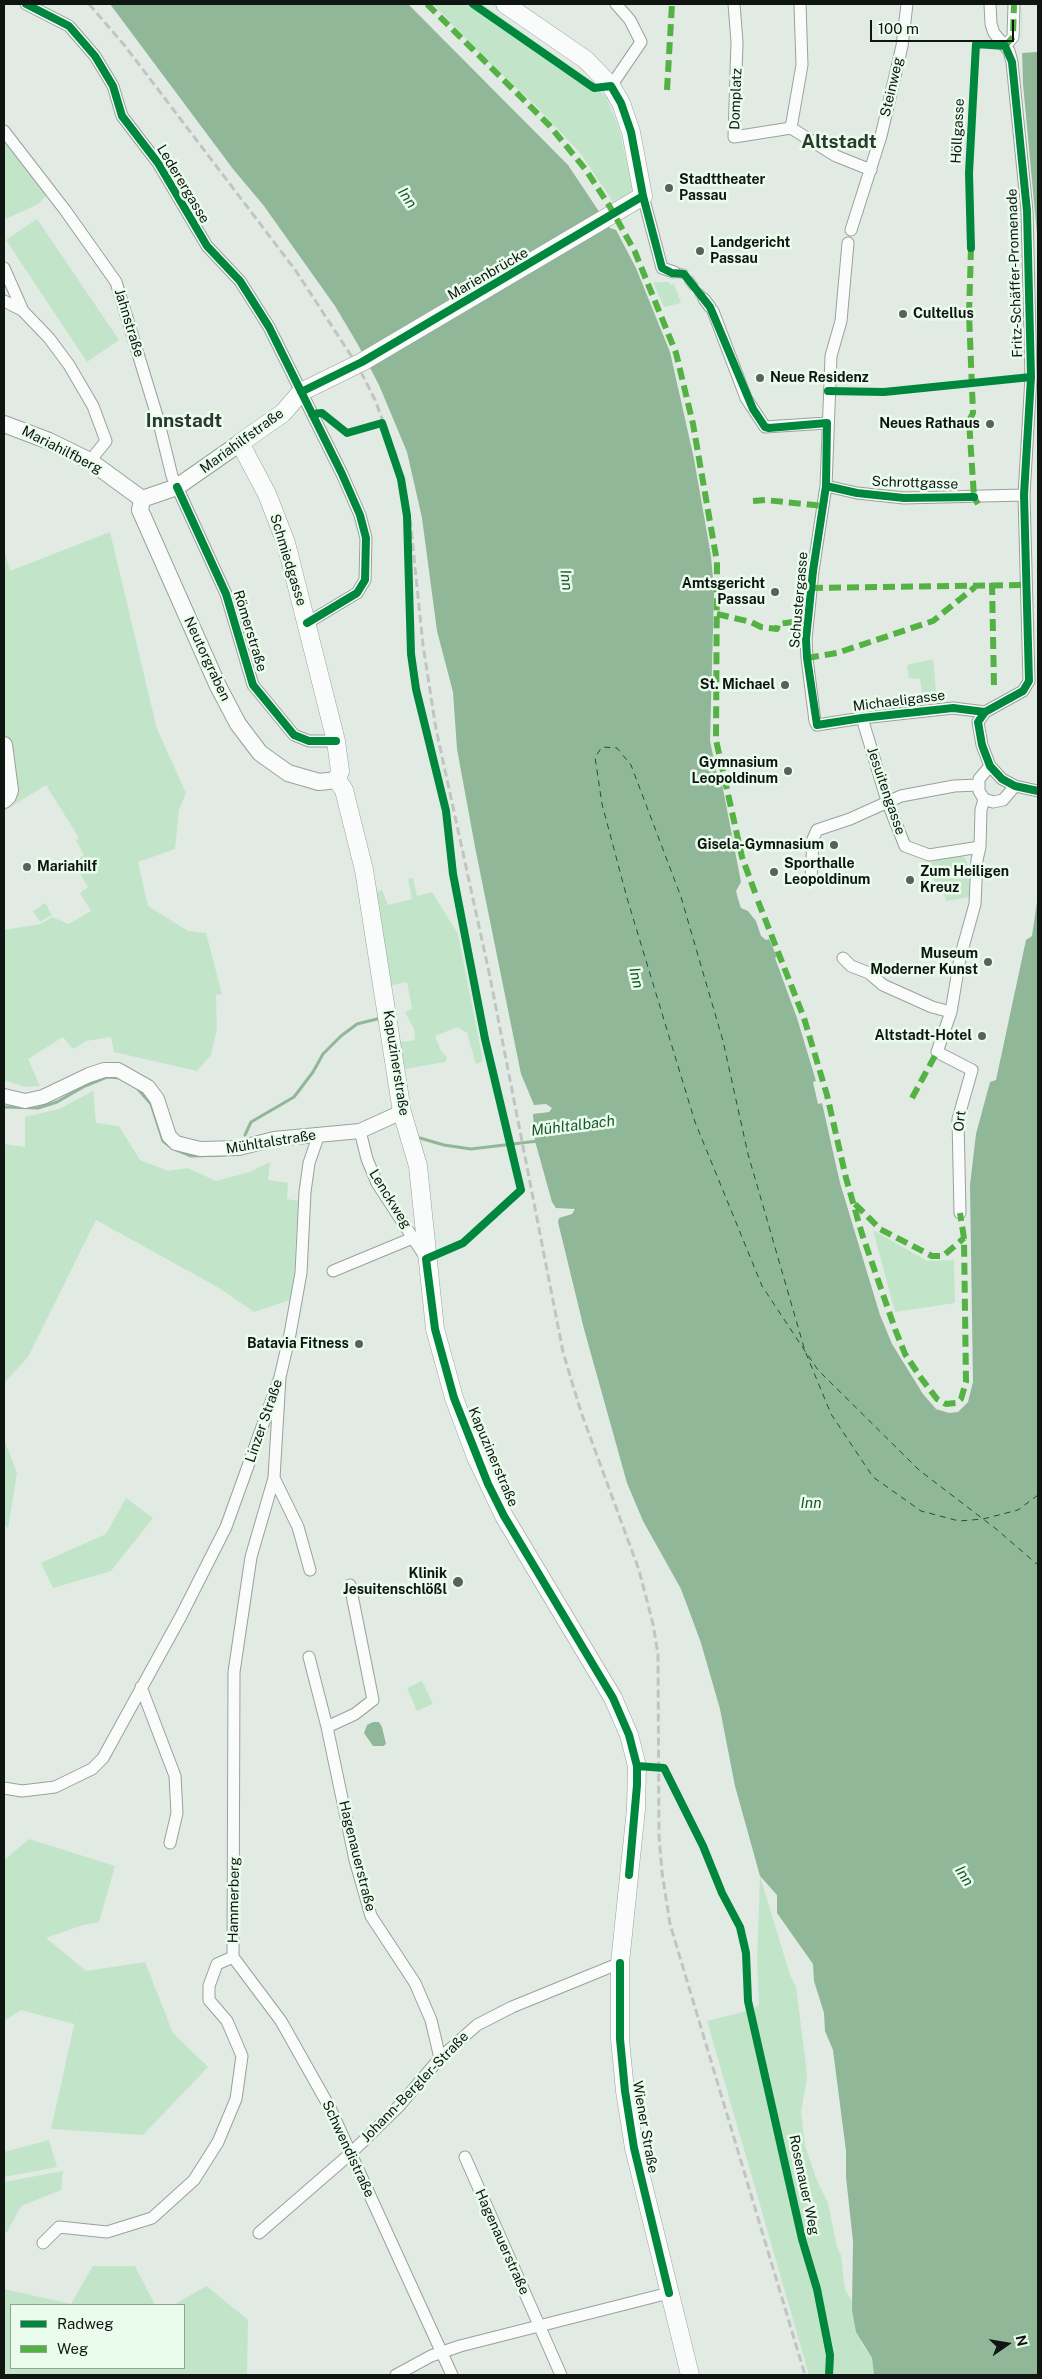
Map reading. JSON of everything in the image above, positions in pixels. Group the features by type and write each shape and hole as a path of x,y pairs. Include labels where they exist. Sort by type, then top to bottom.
{"main road":[{"path":"514,6 586,60 611,86 621,103 631,132 643,196"},
{"name":"Marienbrücke","path":"362,362 626,208 643,196"},
{"name":"Mariahilfstraße","path":"142,500 177,487 283,412 301,392 362,362"},
{"name":"Mariahilfberg","path":"4,424 49,441 90,461 142,500"},
{"name":"Schmiedgasse","path":"240,443 266,494 286,543 336,741 340,771 337,780"},
{"name":"Neutorgraben","path":"142,500 140,510 218,686 238,724 260,753 288,772 319,782 337,780"},
{"path":"4,745 10,790 4,800"},
{"name":"Kapuzinerstraße","path":"337,780 344,790 364,870 402,1112 418,1166 423,1194 426,1259 435,1329 454,1398 476,1457 504,1516 613,1698"},
{"name":"Wiener Straße","path":"613,1698 629,1735 637,1766 636,1809 620,1963 620,2039 624,2091 634,2148 690,2375"}],"street":[{"name":"Lederergasse","path":"26,4 69,26 95,56 113,86 122,116 158,163 207,246 240,281 278,342 360,515 366,538 367,560 364,580 356,593 307,623"},
{"path":"611,86 641,42 630,20 616,4"},
{"name":"Domplatz","path":"734,4 737,51 734,137 791,128"},
{"path":"800,4 802,65 791,128 836,156 871,170"},
{"name":"Steinweg","path":"851,225 871,170 892,90 902,46 907,4"},
{"name":"Fritz-Schäffer-Promenade","path":"985,712 1023,691 1028,681 1024,495 1031,377 1026,211 1012,62 1005,46 994,33 991,24 990,4"},
{"path":"1005,46 1012,37 1014,4"},
{"name":"Jahnstraße","path":"4,131 65,210 116,282 153,402 172,476 177,487"},
{"path":"643,196 662,268 674,272"},
{"name":"Schustergasse","path":"817,725 806,639 813,571 826,486 829,373 833,342 841,321 848,243"},
{"path":"4,268 23,311"},
{"path":"4,301 23,311 49,338 69,365 93,406 106,441 90,461"},
{"path":"709,306 746,398 762,423 769,428 827,423"},
{"name":"Schrottgasse","path":"826,486 857,493 904,498 1024,495"},
{"name":"Römerstraße","path":"177,487 226,594 253,685 294,735 309,741 336,741"},
{"name":"Michaeligasse","path":"817,725 954,708 985,712"},
{"path":"985,712 978,722 982,745 990,766 1002,779 1015,786 1033,790"},
{"name":"Jesuitengasse","path":"862,718 887,801 905,846 908,849 929,855 980,846"},
{"path":"843,958 851,966 869,973 883,985 932,1007 951,1012 960,958 975,904 977,860 980,846 980,810 984,799 978,785 979,778 990,766"},
{"path":"812,880 813,839 817,830 850,819 887,801 954,786 978,785"},
{"path":"984,799 992,802 1003,800 1015,786"},
{"name":"Ort","path":"951,1012 937,1052 972,1070 958,1119 960,1213"},
{"name":"Mühltalstraße","path":"4,1096 25,1101 43,1097 88,1075 104,1070 118,1070 148,1087 157,1099 169,1136 176,1143 200,1149 239,1148 274,1139 360,1131 402,1112"},
{"name":"Lenckweg","path":"360,1131 367,1159 377,1183 415,1238 426,1259"},
{"name":"Linzer Straße","path":"4,1788 37,1790 55,1787 92,1769 102,1758 116,1737 141,1687 181,1616 226,1527 280,1377 302,1273 305,1192 309,1163 319,1134"},
{"name":"Lenckweg","path":"333,1272 415,1238"},
{"name":"Hammerberg","path":"43,2243 59,2228 107,2232 152,2218 194,2180 218,2142 236,2099 242,2056 227,2021 209,2000 209,1986 218,1964 233,1957 234,1672 250,1557 274,1478 280,1377"},
{"name":"Hammerberg","path":"274,1478 298,1527 310,1570"},
{"path":"327,1728 356,1714 373,1700 350,1584"},
{"name":"Hagenauerstraße","path":"309,1657 327,1728 355,1860 371,1916 415,1983 430,2020 440,2058"},
{"path":"141,1687 175,1776 176,1813 170,1843"},
{"name":"Schwendistraße","path":"233,1957 281,2021 330,2108 452,2375"},
{"name":"Johann-Bergler-Straße","path":"259,2233 350,2154 399,2106 440,2058 476,2025 512,2007 620,1963"},
{"name":"Hagenauerstraße","path":"465,2157 561,2375"},
{"path":"396,2375 443,2352 670,2293"}],"shaded area":[{"path":"433,4 482,4 581,74 606,97 619,128 633,191 613,202 581,154 535,105 485,59"},
{"path":"4,139 48,194 38,204 6,219 4,213"},
{"path":"37,219 119,340 87,362 6,240"},
{"path":"653,282 669,282 670,285 674,284 681,303 664,307"},
{"path":"110,532 157,729 186,793 179,810 175,849 138,862 148,906 188,931 206,933 222,994 216,995 217,1029 211,1055 197,1071 114,1052 111,1037 86,1041 73,1049 63,1037 28,1059 40,1086 25,1087 4,1080 4,930 40,924 52,917 69,924 91,911 80,893 88,887 73,862 84,855 76,840 79,838 46,785 4,811 4,550 10,571"},
{"path":"933,659 937,700 924,704 920,679 909,678 907,665"},
{"path":"961,854 968,866 970,897 946,901 944,894 936,894 931,862 937,861 940,858"},
{"path":"413,878 417,896 432,892 458,934 483,1061 476,1064 467,1033 458,1027 435,1036 441,1051 447,1057 445,1062 405,1069 400,1042 415,1040 414,1029 405,1012 412,1009 407,982 389,986 373,893 382,890 388,905 412,899 408,879"},
{"path":"45,903 52,915 40,922 33,911"},
{"path":"93,1091 96,1123 119,1126 140,1160 168,1171 188,1168 216,1181 250,1172 270,1162 268,1180 288,1183 287,1199 298,1201 293,1299 254,1312 219,1288 96,1220 28,1357 4,1383 4,1144 25,1147 25,1117 59,1109"},
{"path":"873,1230 927,1261 954,1260 955,1303 895,1312"},
{"path":"4,1439 17,1473 8,1528 4,1524"},
{"path":"126,1498 153,1518 111,1571 53,1588 41,1563 106,1534"},
{"path":"422,1681 433,1704 417,1711 407,1688"},
{"path":"29,1839 115,1866 99,1922 83,1925 46,1938 86,1971 74,2024 21,2010 4,2021 4,1860"},
{"path":"760,1876 790,1975 796,1987 807,2079 801,2111 805,2146 818,2183 828,2203 837,2247 841,2255 845,2290 852,2301 852,2310 862,2344 872,2358 874,2375 830,2375 831,2347 818,2288 803,2237 753,2009 759,2005 757,1961"},
{"path":"145,1962 173,2033 208,2067 143,2135 51,2129 86,1971"},
{"path":"750,2010 829,2354 828,2375 809,2375 707,2021"},
{"path":"49,2140 57,2167 4,2177 4,2152"},
{"path":"63,2171 61,2190 21,2206 7,2232 4,2233 4,2182"},
{"path":"93,2266 135,2266 154,2304 71,2304"},
{"path":"207,2286 248,2320 247,2375 4,2375 4,2289 71,2304 10,2304 10,2369 185,2369 185,2304 175,2304"}],"water":[{"name":"Inn","path":"110,4 408,4 568,165 610,228 616,230 636,268 670,352 694,459 711,556 714,591 710,741 719,784 722,784 741,882 736,891 738,899 741,908 748,911 756,921 761,936 766,940 769,939 777,957 775,958 797,1018 816,1081 813,1082 818,1104 822,1103 840,1183 880,1315 892,1344 923,1394 936,1409 949,1413 958,1412 968,1402 973,1382 970,1185 976,1134 990,1082 996,1080 1026,940 1032,936 1038,895 1038,2375 874,2375 872,2358 856,2332 852,2310 853,2241 846,2177 846,2151 833,2050 825,2031 824,2013 814,1981 813,1964 777,1913 777,1895 760,1876 735,1786 720,1709 701,1643 681,1589 643,1521 627,1483 584,1329 558,1222 559,1218 572,1214 575,1209 556,1208 552,1202 535,1141 533,1114 549,1112 552,1108 546,1104 534,1105 521,1074 457,749 453,692 437,631 422,518 407,452 379,385 335,306 264,206 233,169"},
{"path":"1021,4 1038,4 1038,292 1037,234 1023,84"},
{"path":"379,1722 382,1727 386,1744 383,1746 373,1746 364,1733 367,1725"}],"pier":[{"path":"1021,4 1038,4 1037,52 1022,53"}],"waterway":[{"path":"245,1135 251,1122 294,1097 313,1072 323,1054 341,1036 357,1024 381,1018"},
{"name":"Mühltalbach","path":"4,1107 38,1108 57,1102 85,1086 107,1077 121,1078"},
{"name":"Mühltalbach","path":"137,1088 151,1104 163,1141 172,1148 191,1156 225,1155"},
{"name":"Mühltalbach","path":"420,1138 444,1145 471,1149 538,1141"}],"ferry route":[{"path":"1038,1495 1018,1510 983,1519 959,1521 921,1511 873,1477 831,1414 805,1351 748,1154 723,1041 681,897 631,765 617,748 602,747 595,757 602,804 627,898 695,1122 762,1286 805,1351 818,1370 919,1470 983,1519 995,1528 1038,1565"}],"tunnel":[{"path":"674,272 684,274 704,299"}],"railway":[{"path":"89,4 125,46 296,271 352,357"},
{"path":"361,372 375,400 396,455 410,518 423,645 436,729 490,977 563,1352 581,1412 639,1570 653,1624 658,1654 659,1836 670,1924 805,2375"}],"marked path":[{"path":"427,4 549,125 586,170 610,207 635,252 676,353 693,424 717,562 716,740 742,857 757,898"},
{"path":"667,90 672,4"},
{"path":"1005,46 1013,37 1014,4"},
{"path":"971,248 969,314 973,413 969,421 974,497 978,504"},
{"path":"753,501 765,500 823,506"},
{"path":"992,583 994,686"},
{"path":"811,588 1025,585"},
{"path":"807,658 837,653 933,621 975,587"},
{"path":"717,614 751,622 761,627 777,629 778,624 808,620"},
{"path":"758,901 804,1018 827,1095 846,1178 862,1234 895,1329 905,1354 921,1378 937,1399 946,1404 956,1403 961,1399 966,1382 964,1238 960,1213"},
{"path":"912,1098 937,1052"},
{"path":"855,1204 880,1229 932,1256 943,1256 964,1238"}],"cycle path":[{"path":"26,4 69,26 95,56 113,86 122,116 158,163 207,246 240,281 269,327 342,474 360,515 366,538 365,580 357,593 307,623"},
{"path":"473,4 594,88 611,86 621,103 631,132 643,196 662,268 672,273 684,274 710,307 753,409 765,427 827,423 826,486 813,571 806,639 817,725 953,708 985,712"},
{"name":"Höllgasse","path":"971,248 969,173 976,44 1005,46"},
{"path":"1005,46 1012,62 1027,211 1031,377 1024,495 1029,681 1023,691 985,712 978,722 982,745 990,766 1002,779 1015,786 1038,791"},
{"path":"301,392 362,362 643,196"},
{"path":"828,391 884,392 1031,377"},
{"path":"312,414 322,413 347,433 382,423 401,479 407,516 411,654 416,689 446,811 453,874 485,1039 521,1190 463,1243 426,1259 435,1329 454,1398 488,1484 504,1516 613,1698 629,1735 637,1766 629,1875"},
{"path":"826,486 857,493 904,498 974,497"},
{"path":"177,487 226,594 253,685 294,735 309,741 336,741"},
{"name":"Rosenauer Weg","path":"637,1766 664,1768 703,1846 722,1893 740,1927 746,1953 748,2001 802,2239 817,2289 830,2355 829,2375"},
{"path":"620,1963 620,2039 625,2091 634,2148 669,2293"}],"place":[{"name":"Stadttheater Passau","path":"669,188"},
{"name":"Landgericht Passau","path":"700,251"},
{"name":"Cultellus","path":"903,314"},
{"name":"Neue Residenz","path":"760,378"},
{"name":"Neues Rathaus","path":"990,424"},
{"name":"Amtsgericht Passau","path":"775,592"},
{"name":"St. Michael","path":"785,685"},
{"name":"Gymnasium Leopoldinum","path":"788,771"},
{"name":"Gisela-Gymnasium","path":"834,845"},
{"name":"Mariahilf","path":"27,867"},
{"name":"Sporthalle Leopoldinum","path":"774,872"},
{"name":"Zum Heiligen Kreuz","path":"910,880"},
{"name":"Museum Moderner Kunst","path":"988,962"},
{"name":"Altstadt-Hotel","path":"982,1036"},
{"name":"Batavia Fitness","path":"359,1344"},
{"name":"Klinik Jesuitenschlößl","path":"458,1582"}],"district":[{"name":"Altstadt","path":"839,142"},
{"name":"Innstadt","path":"184,421"}]}
